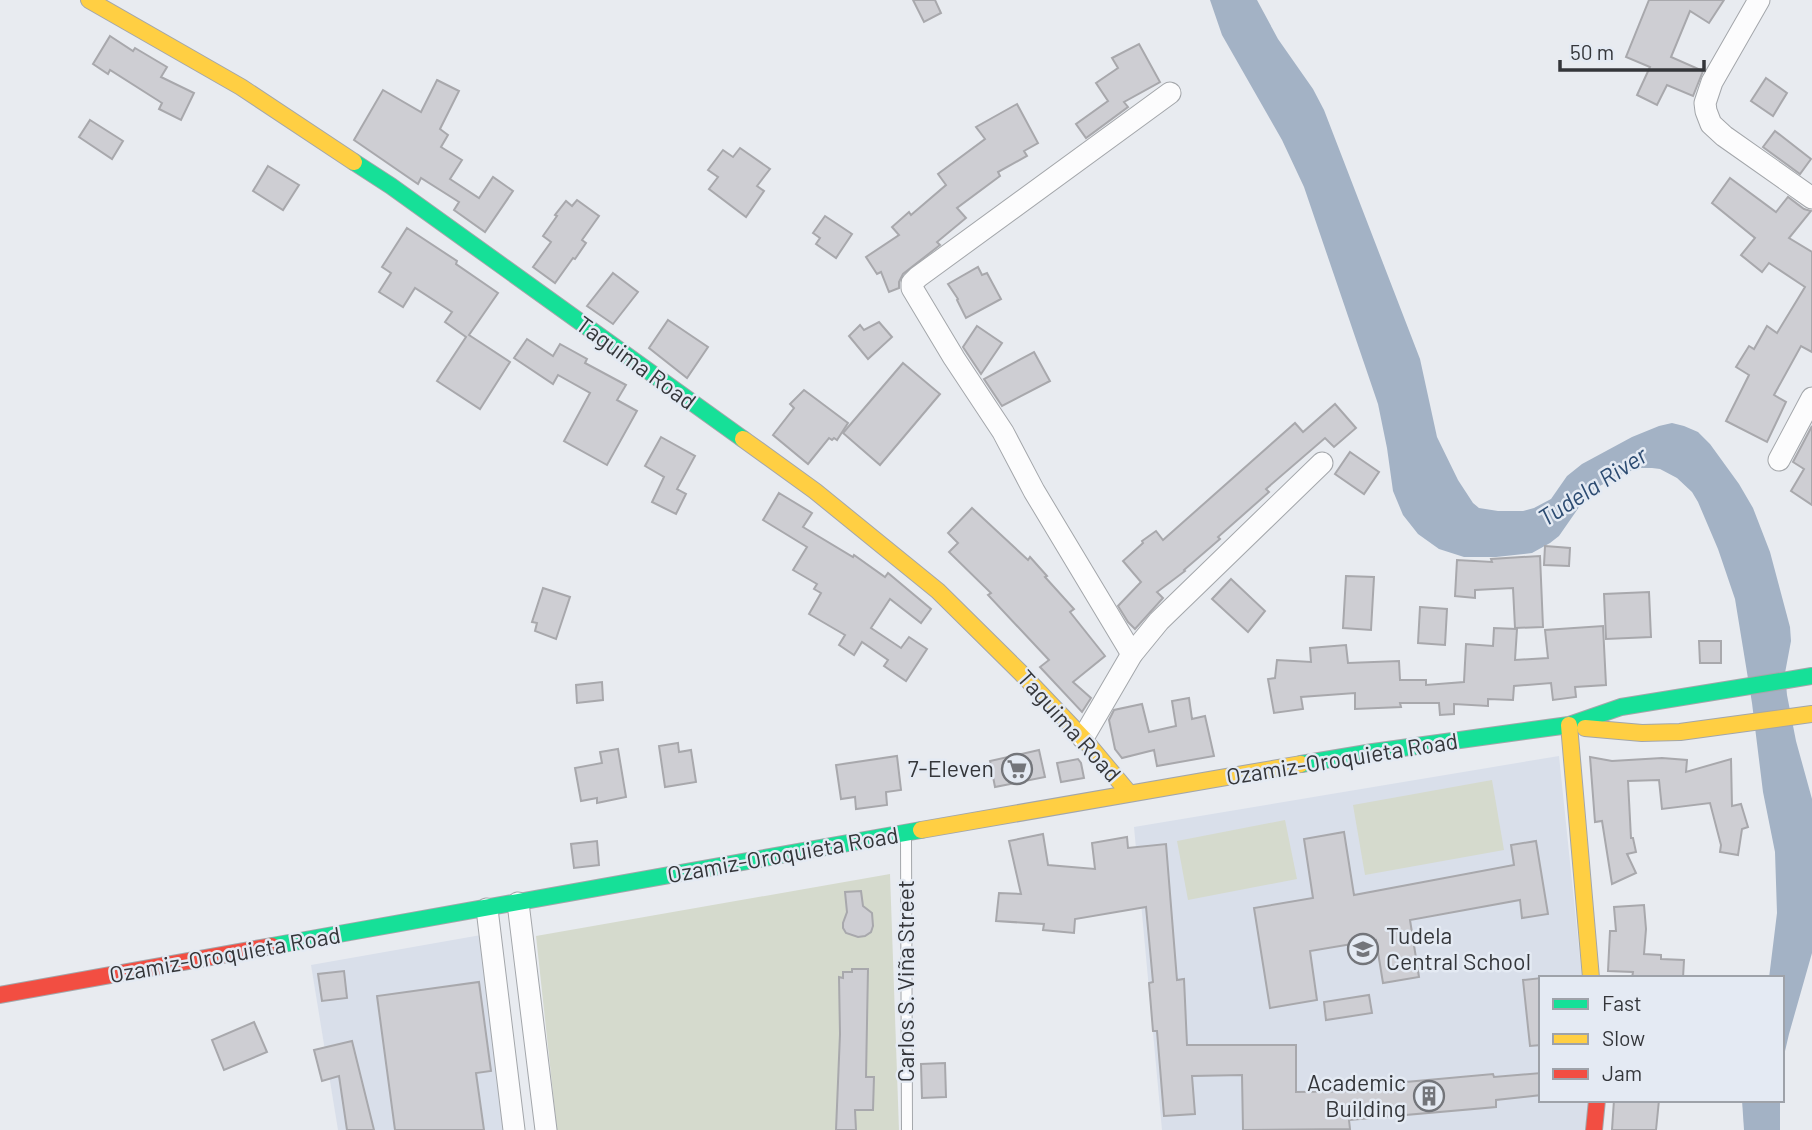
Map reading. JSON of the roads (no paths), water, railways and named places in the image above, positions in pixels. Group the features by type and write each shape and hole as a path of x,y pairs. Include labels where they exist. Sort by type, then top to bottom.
{"main road":[{"name":"Taguima Road","path":"89,0 241,87 391,186 815,491 938,591 1083,738 1129,793"},
{"name":"Ozamiz-Oroquieta Road","path":"0,995 1129,793 1373,752 1569,725 1621,707 1809,676"},
{"name":"Ozamiz-Oroquieta Road","path":"1569,725 1658,733 1812,714"},
{"path":"1569,725 1591,976"},
{"path":"1594,1130 1597,1102"}],"street":[{"path":"1759,0 1712,82 1705,103 1708,118 1724,136 1812,198"},
{"path":"1132,654 1034,491 1003,432 912,288 918,277 1170,93"},
{"path":"1779,460 1810,406"},
{"path":"1083,738 1132,654 1159,621 1322,463"},
{"path":"518,904 546,1130"},
{"path":"487,909 513,1130"}],"lane":[{"name":"Carlos S. Viña Street","path":"906,832 906,1130"}],"water":[{"name":"Tudela River","path":"1210,0 1257,0 1278,39 1313,89 1324,110 1420,359 1437,437 1458,480 1473,503 1479,508 1498,511 1534,508 1551,499 1567,476 1582,464 1632,437 1672,423 1698,432 1710,444 1753,508 1770,552 1790,627 1791,641 1785,673 1787,695 1812,799 1812,953 1784,1055 1784,976 1769,976 1777,913 1775,852 1763,792 1752,703 1735,599 1698,502 1677,478 1660,469 1638,468 1596,488 1584,500 1559,536 1532,553 1464,557 1439,549 1418,534 1403,515 1393,491 1378,404 1304,187 1282,140 1222,35"},
{"path":"1742,1102 1780,1102 1780,1130 1744,1130"}],"place":[{"name":"7-Eleven","path":"1017,769"},
{"name":"Tudela Central School","path":"1363,949"},
{"name":"Academic Building","path":"1429,1096"}]}
